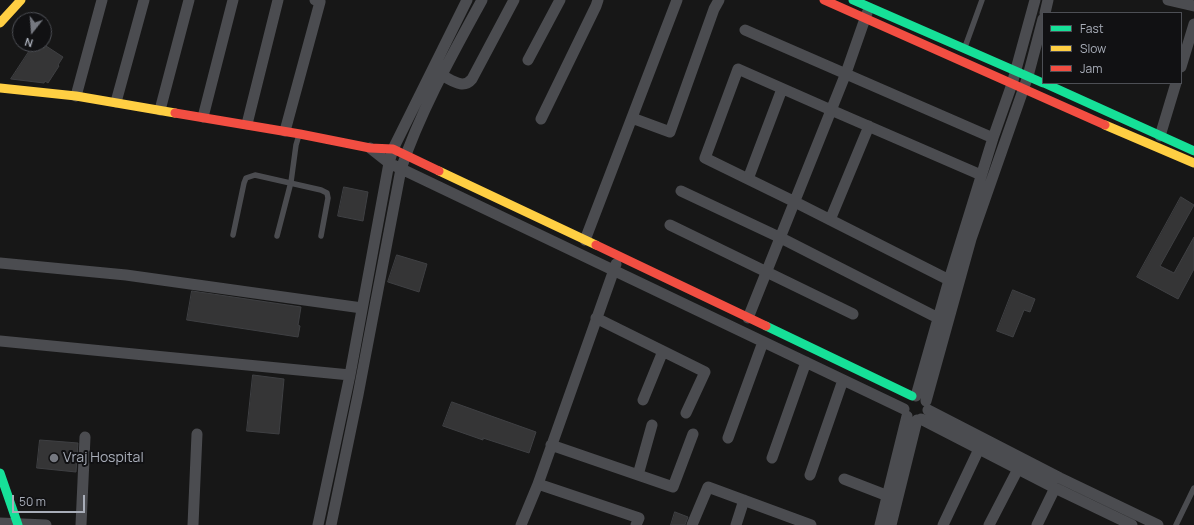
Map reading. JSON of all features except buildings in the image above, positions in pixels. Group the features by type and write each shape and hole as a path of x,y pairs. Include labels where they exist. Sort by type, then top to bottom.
{"main road":[{"path":"0,23 21,0"},
{"path":"824,0 1022,89 1194,163"},
{"path":"853,0 1042,83"},
{"path":"1045,84 1194,151"},
{"path":"0,88 116,102 247,124 370,148 393,149 914,396"},
{"path":"0,473 18,524"}],"street":[{"path":"76,96 102,0"},
{"path":"116,102 144,0"},
{"path":"160,110 188,0"},
{"path":"203,117 233,0"},
{"path":"247,124 278,0"},
{"path":"285,131 320,2 315,0"},
{"path":"318,525 350,375 389,163 393,149 467,0"},
{"path":"331,525 358,395 401,169 441,75 482,0"},
{"path":"441,75 458,83 465,85 468,84 514,0"},
{"path":"528,60 560,0"},
{"path":"541,119 598,0"},
{"path":"585,240 677,0"},
{"path":"632,118 670,132 714,9 719,0"},
{"path":"892,525 912,416 906,401 914,396 993,138 1012,84 1035,0"},
{"path":"1045,12 1048,0"},
{"path":"1168,0 1194,6"},
{"path":"748,318 846,73 869,7"},
{"path":"912,416 927,414 927,406 972,239 1022,89 1028,76 1042,23"},
{"path":"1182,64 1194,24"},
{"path":"745,30 993,138"},
{"path":"949,280 705,158 738,69 982,175"},
{"path":"1160,136 1176,84"},
{"path":"748,179 782,89"},
{"path":"830,220 869,126"},
{"path":"370,148 389,163 401,169 843,380 1055,488 1132,525"},
{"path":"681,191 781,238 938,318"},
{"path":"670,225 853,314"},
{"path":"521,525 538,484 619,256"},
{"path":"0,264 126,275 362,308"},
{"path":"367,282 379,286"},
{"path":"596,318 705,372 686,413"},
{"path":"0,341 350,375"},
{"path":"728,438 762,342"},
{"path":"643,400 664,351"},
{"path":"772,458 806,362"},
{"path":"810,475 843,380"},
{"path":"914,396 924,398 927,406 1060,478 1158,525"},
{"path":"880,525 912,416"},
{"path":"638,475 652,425"},
{"path":"193,525 197,434"},
{"path":"551,444 673,487 693,434"},
{"path":"81,525 84,437"},
{"path":"943,525 979,449"},
{"path":"990,525 1018,469"},
{"path":"844,479 888,496"},
{"path":"538,484 639,518 636,525"},
{"path":"692,525 708,487 744,500 788,521 811,525"},
{"path":"1037,525 1055,488"},
{"path":"736,525 744,500"},
{"path":"0,523 46,525"}],"lane":[{"path":"964,49 982,0"},
{"path":"277,236 291,182 296,145 300,134"},
{"path":"233,235 246,178 255,175 291,182 327,193 328,198 321,236"},
{"path":"1176,525 1194,488"}],"traffic: fast":[{"path":"853,0 1042,83"},
{"path":"1046,84 1194,151"},
{"path":"766,326 912,396"},
{"path":"0,473 18,525"}],"traffic: slow":[{"path":"0,23 21,0"},
{"path":"0,88 76,96 175,113"},
{"path":"1105,125 1194,163"},
{"path":"439,171 596,245"}],"traffic: jam":[{"path":"824,0 1105,125"},
{"path":"175,113 300,134 370,148 393,149 439,171"},
{"path":"596,245 766,326"}],"place":[{"name":"Vraj Hospital","path":"54,458"}]}
